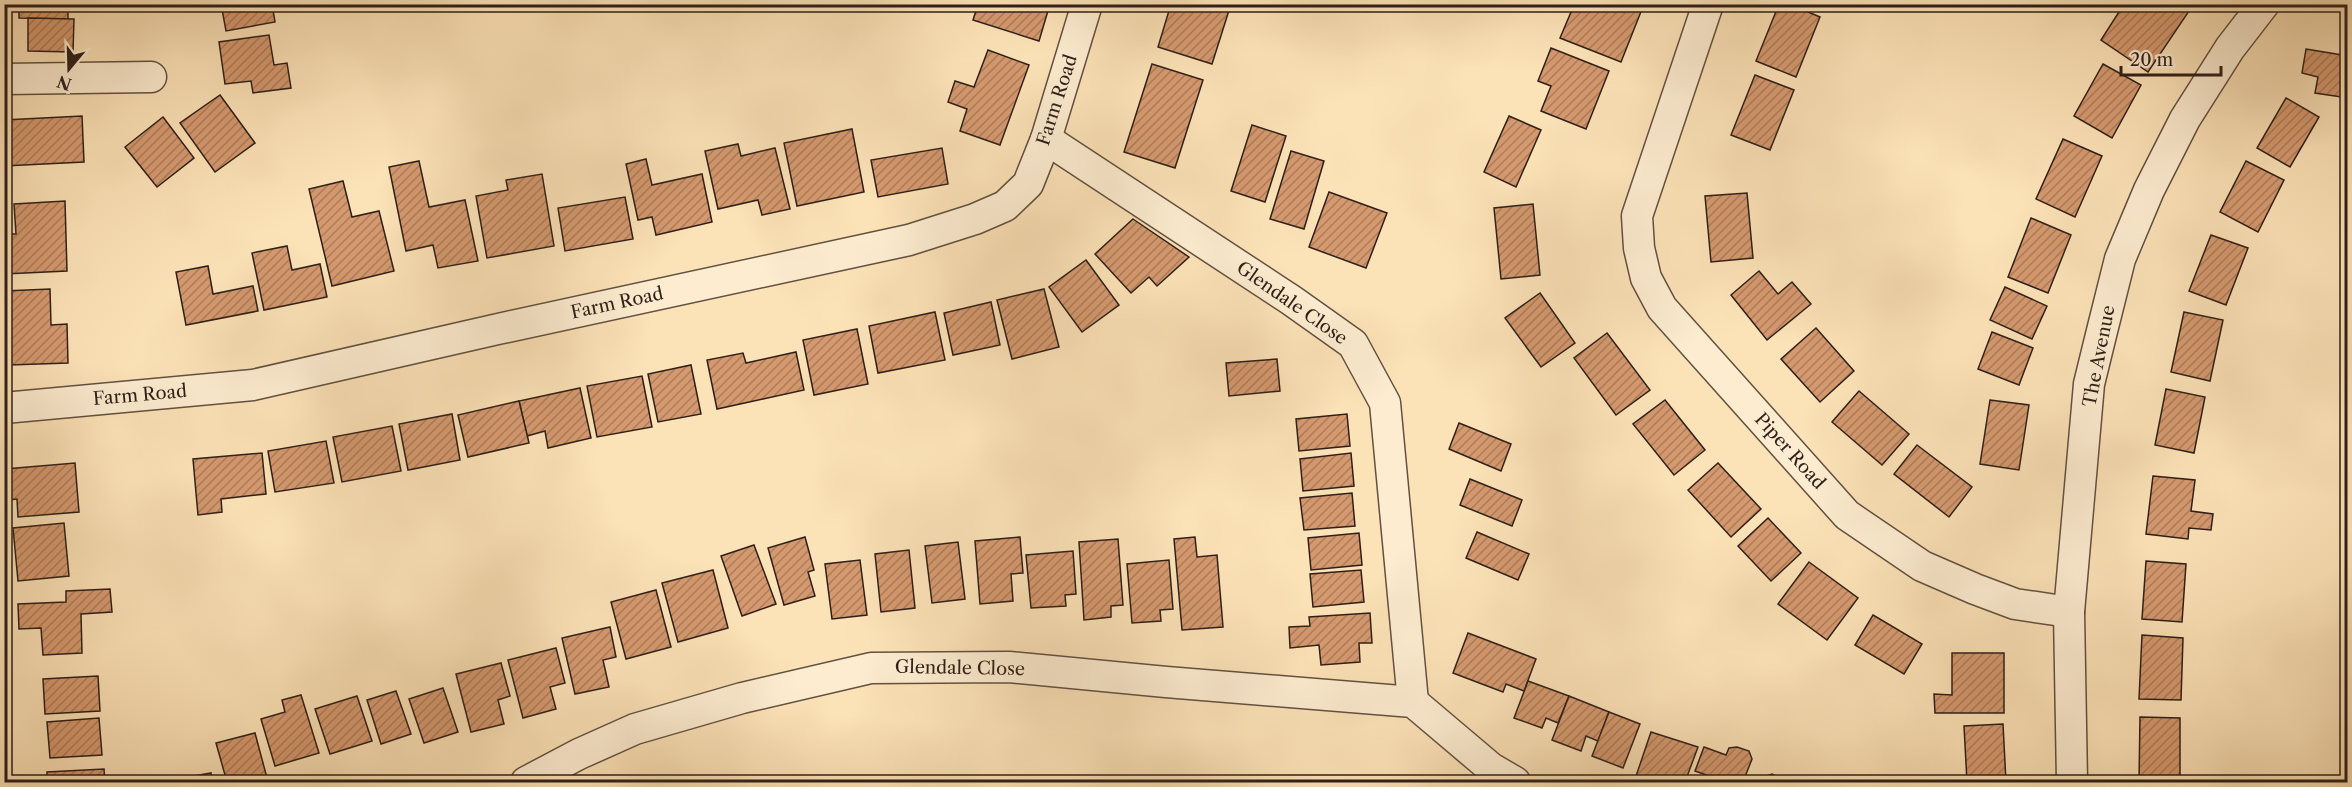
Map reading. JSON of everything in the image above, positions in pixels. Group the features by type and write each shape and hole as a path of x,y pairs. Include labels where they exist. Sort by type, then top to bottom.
{"street":[{"name":"Farm Road","path":"4,408 253,385 487,331 909,240 975,219 1005,206 1028,184 1046,139 1087,4"},
{"name":"Piper Road","path":"1708,4 1637,216 1639,248 1646,278 1662,308 1847,515 1922,566 2015,604 2069,612"},
{"name":"The Avenue","path":"2072,783 2069,612 2089,384 2120,259 2149,190 2185,119 2230,48 2264,4"},
{"path":"4,79 151,77"},
{"name":"Glendale Close","path":"526,783 579,754 635,729 742,698 871,668 1009,667 1413,702 1385,403 1353,344 1291,300 1046,139"},
{"path":"1413,702 1491,768 1515,783"}],"building":[{"path":"19,4 68,4 68,19 19,18"},
{"path":"221,4 272,4 275,22 226,31"},
{"path":"978,4 1050,4 1039,41 973,20"},
{"path":"1171,4 1231,4 1212,64 1158,47"},
{"path":"1588,4 1644,4 1621,62 1560,38 1574,5 1586,10"},
{"path":"1779,4 1789,4 1820,17 1796,77 1756,61"},
{"path":"2124,4 2180,4 2189,11 2148,72 2101,40"},
{"path":"28,18 74,19 73,52 28,51"},
{"path":"269,35 274,65 287,63 291,88 253,93 251,81 225,84 219,42"},
{"path":"1551,48 1609,71 1586,129 1541,111 1551,86 1538,81"},
{"path":"2306,49 2348,56 2348,98 2315,93 2318,77 2302,73"},
{"path":"988,50 1029,65 1000,145 960,131 967,109 948,102 955,81 974,87"},
{"path":"1152,64 1203,80 1175,168 1124,152"},
{"path":"2103,64 2141,85 2112,138 2074,116"},
{"path":"1755,75 1794,90 1770,150 1731,135"},
{"path":"220,95 255,143 215,172 180,123"},
{"path":"2286,98 2319,117 2290,167 2257,148"},
{"path":"82,116 84,162 4,166 4,120"},
{"path":"1509,116 1541,130 1516,187 1484,172"},
{"path":"163,117 194,158 157,187 125,147"},
{"path":"1252,125 1286,136 1265,202 1231,191"},
{"path":"852,129 864,192 797,206 784,143"},
{"path":"2063,139 2102,156 2075,217 2036,199"},
{"path":"738,144 741,156 775,148 790,209 762,215 758,200 718,209 705,151"},
{"path":"942,148 948,184 878,197 871,160"},
{"path":"1291,151 1324,161 1304,229 1270,219"},
{"path":"646,159 652,185 702,174 712,222 656,235 652,217 638,220 626,164"},
{"path":"419,161 429,207 465,200 478,261 438,268 433,245 406,251 389,167"},
{"path":"2246,161 2284,180 2258,232 2220,212"},
{"path":"542,174 554,246 487,258 476,196 508,190 506,180"},
{"path":"343,181 352,217 379,211 394,271 332,286 309,189"},
{"path":"1329,192 1387,213 1366,268 1309,247"},
{"path":"1747,193 1753,258 1711,262 1705,196"},
{"path":"625,197 633,239 565,251 558,208"},
{"path":"65,201 67,271 4,274 4,234 16,234 14,204"},
{"path":"1533,204 1540,275 1501,279 1494,208"},
{"path":"2031,218 2071,235 2048,293 2008,277"},
{"path":"1133,219 1189,257 1157,286 1149,277 1131,293 1095,254"},
{"path":"2211,235 2248,248 2226,305 2189,291"},
{"path":"287,246 292,270 320,264 327,297 264,310 252,253"},
{"path":"1086,260 1119,305 1082,332 1049,287"},
{"path":"208,266 213,294 253,286 258,311 186,325 176,272"},
{"path":"1759,271 1778,294 1792,282 1811,304 1767,340 1731,295"},
{"path":"2005,287 2047,306 2032,339 1990,320"},
{"path":"50,289 51,325 67,324 68,363 9,365 8,334 4,334 4,291"},
{"path":"1044,289 1059,347 1012,359 997,300"},
{"path":"1540,293 1575,343 1541,367 1505,318"},
{"path":"991,302 1000,345 953,355 944,313"},
{"path":"935,312 945,360 878,373 869,326"},
{"path":"2184,312 2223,320 2210,381 2171,372"},
{"path":"1816,328 1854,371 1820,402 1781,359"},
{"path":"857,329 868,384 814,395 803,340"},
{"path":"1992,332 2033,348 2019,385 1978,369"},
{"path":"1607,333 1650,390 1616,415 1574,358"},
{"path":"796,352 804,390 717,409 707,360 743,353 746,363"},
{"path":"1277,359 1280,391 1229,396 1226,363"},
{"path":"691,365 701,414 658,422 648,374"},
{"path":"642,376 652,427 597,437 587,386"},
{"path":"580,388 591,438 548,448 545,431 527,436 519,401"},
{"path":"2166,389 2205,397 2194,453 2155,445"},
{"path":"1859,391 1909,434 1882,465 1832,422"},
{"path":"1665,400 1705,450 1674,475 1633,424"},
{"path":"1990,400 2029,405 2019,470 1980,464"},
{"path":"519,401 529,443 468,457 458,415"},
{"path":"452,414 460,460 408,470 399,424"},
{"path":"1347,414 1350,446 1299,451 1296,419"},
{"path":"1459,423 1511,444 1501,471 1449,449"},
{"path":"392,426 401,471 342,482 333,437"},
{"path":"326,441 334,483 275,492 268,451"},
{"path":"1917,445 1972,487 1949,517 1894,474"},
{"path":"262,453 266,494 221,499 222,512 198,515 193,459"},
{"path":"1351,453 1354,486 1303,491 1300,459"},
{"path":"75,463 79,512 18,517 17,499 8,500 5,469"},
{"path":"1718,463 1761,509 1731,537 1688,490"},
{"path":"2153,476 2195,480 2191,511 2213,514 2211,530 2189,528 2188,539 2146,534"},
{"path":"1470,479 1522,500 1512,526 1460,505"},
{"path":"1352,493 1355,526 1304,530 1300,498"},
{"path":"1768,518 1801,553 1771,581 1738,546"},
{"path":"64,523 69,576 18,581 13,528"},
{"path":"1477,532 1529,554 1518,580 1466,558"},
{"path":"1359,533 1362,565 1311,570 1308,538"},
{"path":"805,537 814,570 808,572 815,596 784,605 768,548"},
{"path":"1020,537 1023,573 1011,574 1013,601 980,604 975,541"},
{"path":"1195,537 1197,557 1217,555 1223,627 1182,630 1174,539"},
{"path":"1118,539 1123,605 1111,606 1111,617 1084,620 1079,542"},
{"path":"958,542 965,599 932,603 925,546"},
{"path":"754,545 776,604 742,616 721,556"},
{"path":"909,550 915,608 881,612 875,554"},
{"path":"1073,551 1076,594 1065,595 1066,606 1031,608 1026,555"},
{"path":"860,560 867,615 832,619 825,564"},
{"path":"1169,560 1173,609 1160,610 1161,621 1132,623 1127,564"},
{"path":"2146,561 2186,564 2182,622 2142,619"},
{"path":"1809,562 1858,598 1827,640 1778,604"},
{"path":"713,570 728,628 678,642 662,583"},
{"path":"1361,570 1364,602 1313,607 1310,574"},
{"path":"110,589 112,612 81,614 82,653 43,655 41,628 19,629 18,604 66,602 66,591"},
{"path":"656,590 671,647 626,659 611,602"},
{"path":"1370,613 1372,643 1359,643 1360,662 1321,665 1319,645 1290,648 1289,627 1310,626 1309,617"},
{"path":"1873,615 1922,644 1904,674 1855,645"},
{"path":"610,627 616,657 603,660 609,687 575,694 562,638"},
{"path":"1468,633 1536,659 1524,691 1506,684 1503,692 1453,673"},
{"path":"2142,635 2183,638 2181,700 2139,699"},
{"path":"556,648 565,683 550,687 556,709 523,718 508,660"},
{"path":"1952,653 2004,653 2004,713 1935,713 1934,694 1952,695"},
{"path":"501,663 510,696 498,700 504,724 471,732 456,674"},
{"path":"98,676 100,711 45,714 43,679"},
{"path":"1528,681 1569,696 1558,723 1546,718 1542,728 1514,718"},
{"path":"443,688 458,732 424,743 409,699"},
{"path":"396,691 411,734 381,744 367,700"},
{"path":"301,695 319,753 275,766 261,719 285,712 282,700"},
{"path":"357,696 372,741 330,754 315,709"},
{"path":"1569,696 1609,712 1598,741 1586,736 1581,751 1552,740"},
{"path":"1609,712 1640,724 1623,768 1592,756"},
{"path":"2140,717 2180,718 2180,782 2139,782"},
{"path":"99,718 102,755 50,758 47,722"},
{"path":"2003,724 2006,782 1967,782 1964,726"},
{"path":"1651,732 1698,747 1685,782 1634,782"},
{"path":"255,733 267,778 249,782 227,782 216,743"},
{"path":"1704,747 1726,755 1729,748 1737,747 1749,751 1752,759 1743,782 1709,782 1712,777 1695,771"},
{"path":"104,769 105,782 47,782 47,772"},
{"path":"211,773 212,782 166,781"},
{"path":"1772,774 1784,782 1761,782 1763,777"}]}
